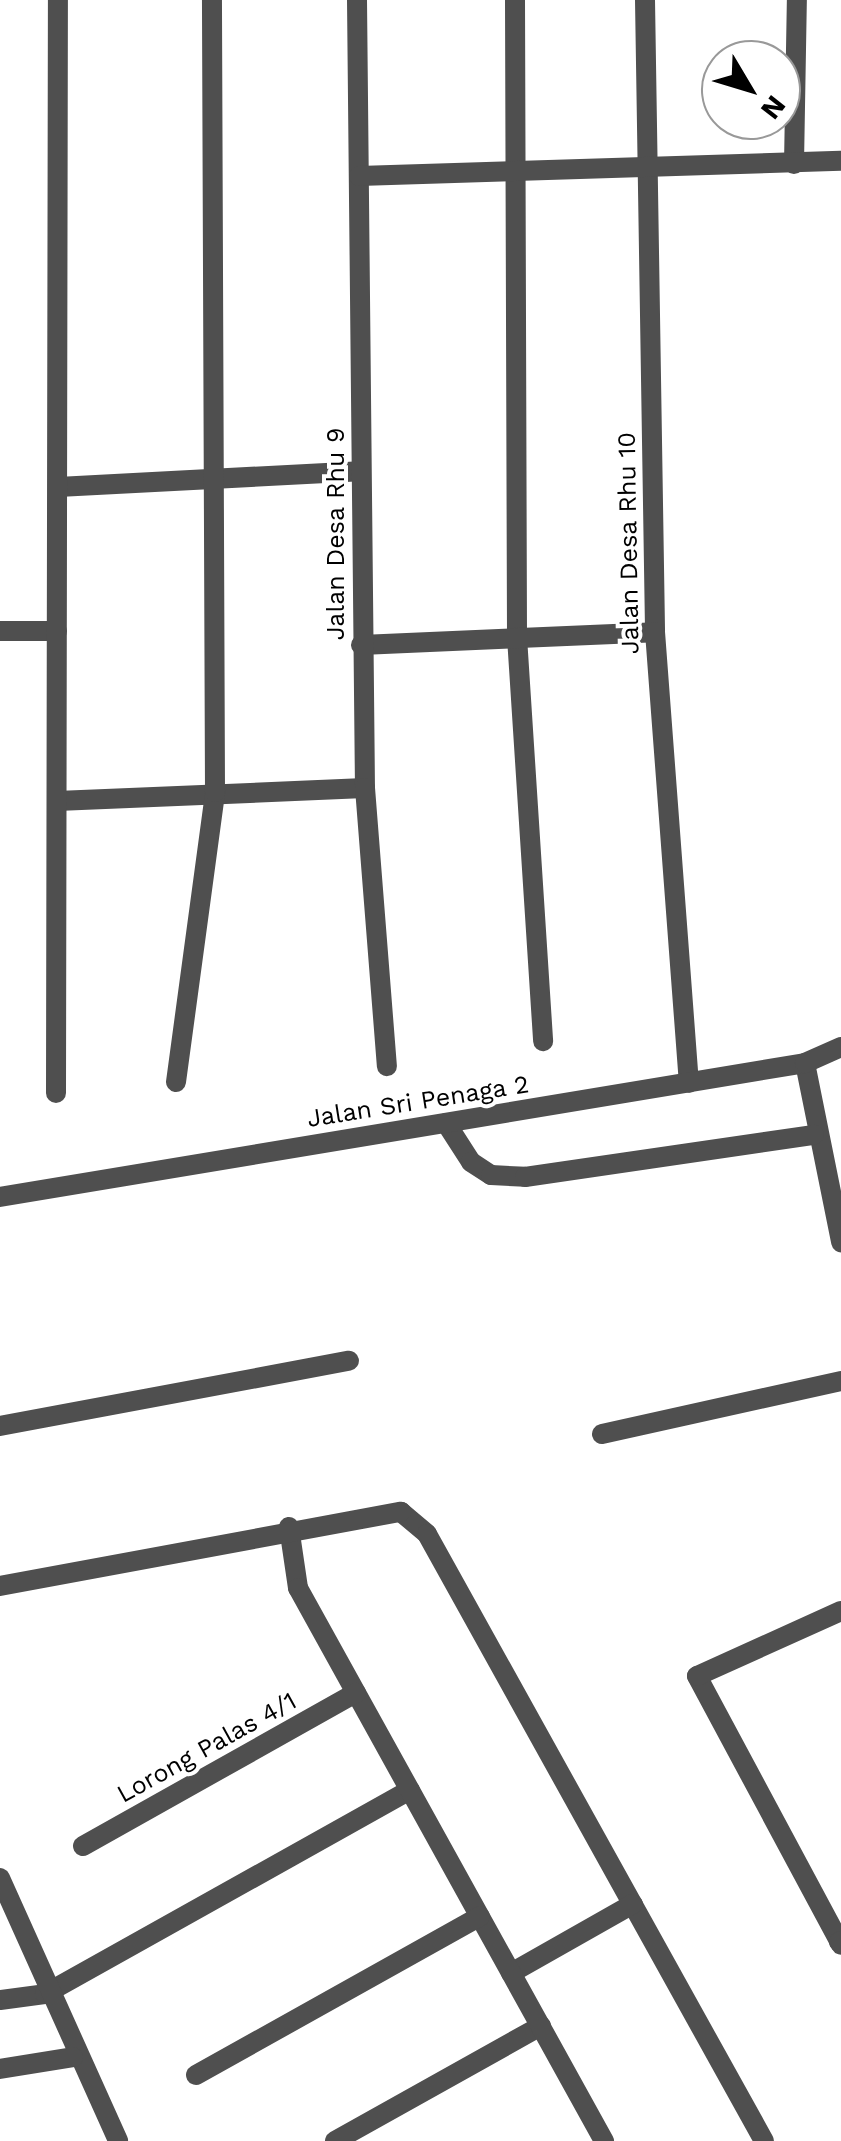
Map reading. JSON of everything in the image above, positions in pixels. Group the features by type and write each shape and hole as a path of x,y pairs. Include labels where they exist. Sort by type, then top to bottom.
{"street":[{"path":"56,1093 58,0"},
{"path":"176,1082 215,792 210,479 212,0"},
{"name":"Jalan Desa Rhu 9","path":"358,0 361,644 365,788 386,1066"},
{"path":"515,0 509,175 517,637 543,1041"},
{"name":"Jalan Desa Rhu 10","path":"645,0 654,632 689,1083"},
{"path":"794,164 797,0"},
{"path":"359,176 509,175 841,161"},
{"path":"58,487 360,470"},
{"path":"0,631 57,631"},
{"path":"361,644 654,632"},
{"path":"57,801 365,788"},
{"name":"Jalan Sri Penaga 2","path":"0,1197 804,1063 841,1047"},
{"path":"804,1063 814,1135 841,1242"},
{"path":"446,1123 472,1162 491,1175 525,1177 814,1135"},
{"path":"0,1426 348,1362"},
{"path":"602,1434 841,1381"},
{"path":"0,1586 288,1527 401,1512 427,1534 764,2141"},
{"path":"288,1527 298,1588 604,2141"},
{"path":"840,1943 697,1676 841,1611"},
{"name":"Lorong Palas 4/1","path":"84,1846 356,1693"},
{"path":"0,2000 45,1994 410,1790"},
{"path":"0,1878 73,2057 118,2141"},
{"path":"511,1973 634,1904"},
{"path":"196,2075 480,1916"},
{"path":"336,2141 540,2026"},
{"path":"0,2069 73,2057"}]}
